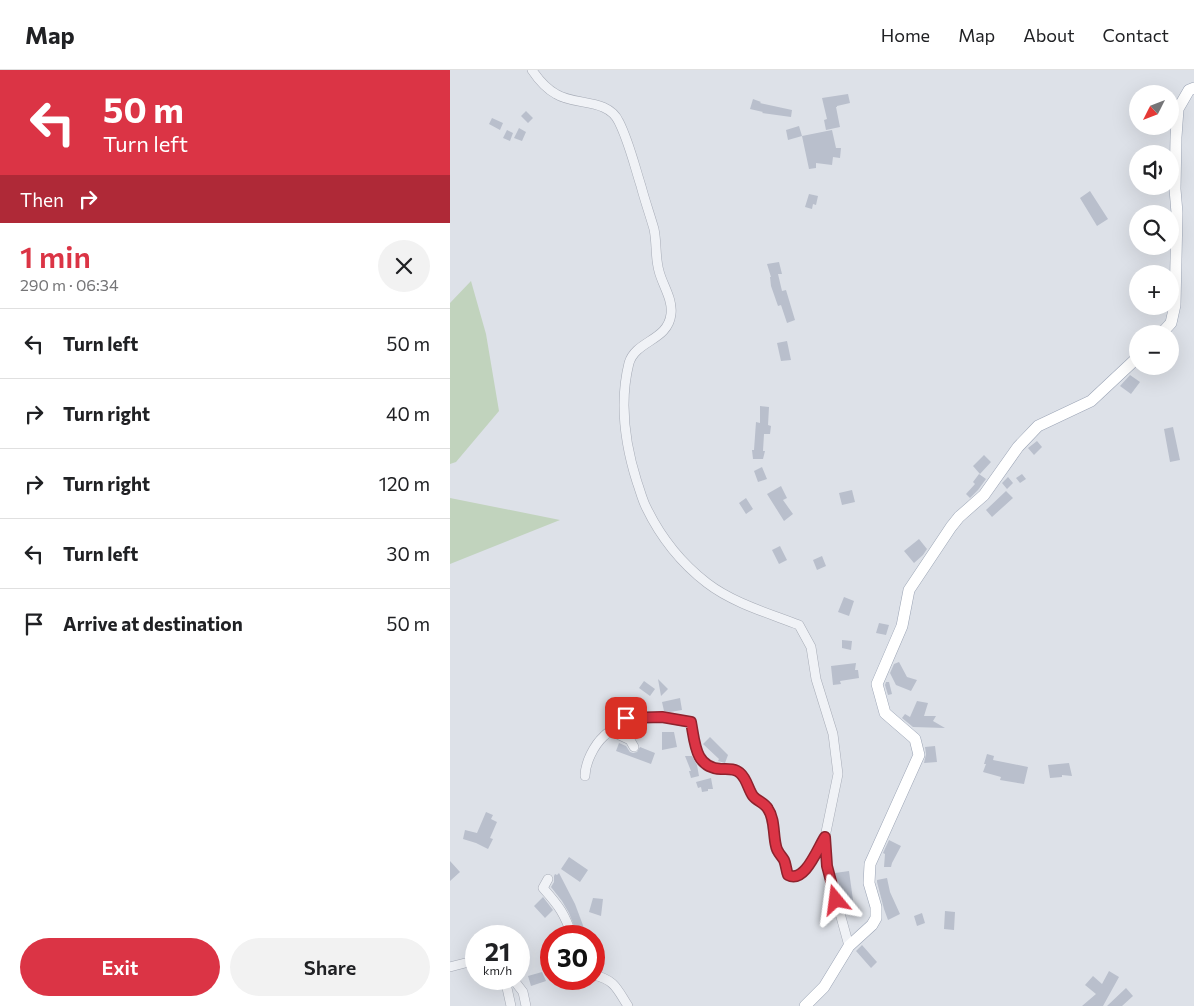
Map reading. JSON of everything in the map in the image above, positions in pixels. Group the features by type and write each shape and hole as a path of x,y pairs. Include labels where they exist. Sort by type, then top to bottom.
{"main road":[{"path":"1169,325 1175,305 1176,137 1178,109 1189,90 1194,88"},
{"path":"807,1005 824,987 849,946 872,925 876,918 876,907 869,883 870,864 919,755 915,739 885,713 877,684 902,626 909,590 959,517 984,495 1018,447 1038,426 1091,402 1129,366"}],"street":[{"path":"532,70 556,95 607,108 618,119 628,143 654,232 656,260 671,304 672,313 670,321 659,336 635,352 630,362 623,399 626,437 645,506 663,537 685,564 708,583 732,599 799,625 811,647 816,679 833,734 838,774 825,837 827,866 849,946"},
{"path":"585,776 585,768 603,737 626,718 662,717 691,722 696,750 701,761 716,769 735,770 740,773 754,796 767,807 771,816 776,850 783,859 788,875 792,877 797,876 810,864 825,837"},
{"path":"618,726 617,734 630,740 634,747"},
{"path":"548,879 543,888 559,906 568,925"},
{"path":"450,967 465,963"},
{"path":"605,978 616,986 628,1006"},
{"path":"507,990 510,1006"},
{"path":"521,990 526,1006"}],"green space":[{"path":"471,281 486,334 499,411 456,462 450,464 450,303"},
{"path":"450,498 560,520 450,564"}],"building":[{"path":"848,94 850,103 836,107 840,127 826,130 824,120 827,119 822,98"},
{"path":"753,99 760,103 792,110 791,117 762,113 750,109"},
{"path":"526,111 533,118 528,123 521,116"},
{"path":"492,118 503,123 500,130 489,124"},
{"path":"799,126 802,136 788,140 786,130"},
{"path":"519,128 526,132 522,141 514,138"},
{"path":"507,130 513,133 510,141 503,138"},
{"path":"832,130 836,148 841,148 840,158 833,157 832,165 816,163 816,168 809,169 802,136"},
{"path":"1090,191 1108,219 1097,226 1080,198"},
{"path":"809,194 818,196 816,205 813,204 812,209 805,207"},
{"path":"779,262 782,274 778,274 782,291 786,290 795,320 787,323 781,305 778,306 771,286 771,277 767,264"},
{"path":"787,341 791,360 781,361 777,343"},
{"path":"1130,375 1140,382 1131,394 1120,386"},
{"path":"760,406 769,407 768,425 771,426 770,434 764,434 763,451 765,451 763,459 753,459 752,450 754,450 756,422 760,423"},
{"path":"1173,427 1180,460 1170,462 1164,429"},
{"path":"1037,441 1042,447 1034,455 1028,448"},
{"path":"984,455 991,462 980,474 973,466"},
{"path":"762,467 767,479 758,482 754,471"},
{"path":"979,474 986,479 970,498 966,494 975,484 973,482"},
{"path":"1022,474 1026,479 1020,483 1016,478"},
{"path":"1008,477 1013,483 1007,489 1002,483"},
{"path":"781,486 787,498 783,500 793,514 784,521 767,494"},
{"path":"852,490 855,502 842,505 839,493"},
{"path":"1006,491 1013,498 992,517 986,510"},
{"path":"746,498 753,509 746,514 739,503"},
{"path":"919,539 927,549 914,563 904,551"},
{"path":"780,546 787,560 779,564 772,550"},
{"path":"822,556 826,566 817,570 813,560"},
{"path":"844,597 854,601 849,616 838,612"},
{"path":"879,623 889,625 886,635 876,633"},
{"path":"842,640 852,641 851,650 842,648"},
{"path":"899,662 907,677 917,680 911,691 896,685 890,673 894,664"},
{"path":"856,663 855,670 858,670 859,678 840,681 841,684 833,685 831,666"},
{"path":"658,679 668,689 661,696"},
{"path":"644,681 655,689 650,696 639,688"},
{"path":"886,682 889,682 892,694 888,695"},
{"path":"680,698 682,710 664,711 662,702"},
{"path":"917,701 928,703 924,716 936,716 933,721 945,728 913,727 902,718 905,714 910,717"},
{"path":"662,732 674,732 677,747 662,750"},
{"path":"710,737 728,755 725,763 718,761 719,759 703,744"},
{"path":"619,743 626,746 633,753 637,752 640,747 655,753 651,764 616,751"},
{"path":"935,746 937,762 924,763 925,747"},
{"path":"987,754 994,756 993,760 1028,767 1024,784 1000,780 1001,777 983,772"},
{"path":"685,756 692,756 697,765 699,776 691,778 689,771 691,771"},
{"path":"1069,763 1072,776 1062,775 1062,777 1050,778 1048,765"},
{"path":"711,778 713,789 702,792 701,787 698,788 696,782"},
{"path":"486,812 493,815 491,819 497,822 490,838 493,839 488,849 463,839 465,830 477,833"},
{"path":"889,840 901,846 891,867 884,867 885,854 883,853"},
{"path":"569,857 588,870 580,882 561,869"},
{"path":"450,861 460,872 450,881"},
{"path":"849,871 853,900 843,902 835,873"},
{"path":"559,873 575,904 583,925 574,925 562,901 551,887 555,874"},
{"path":"887,878 890,892 900,914 888,920 877,882 877,880"},
{"path":"543,897 553,910 545,918 534,906"},
{"path":"593,898 603,899 601,916 589,912"},
{"path":"945,911 955,912 954,930 944,929"},
{"path":"922,913 925,923 917,926 914,916"},
{"path":"862,945 877,962 871,968 856,951"},
{"path":"1109,971 1119,977 1103,1006 1082,1006 1096,994 1085,985 1093,976 1102,984"},
{"path":"540,973 540,983 531,986 530,975"},
{"path":"1126,988 1133,996 1122,1006 1107,1006"}],"route":[{"path":"626,718 662,717 691,722 696,750 701,761 716,769 735,770 740,773 754,796 767,807 771,816 776,850 783,859 788,875 792,877 797,876 810,864 825,837 827,866 836,900"}]}
